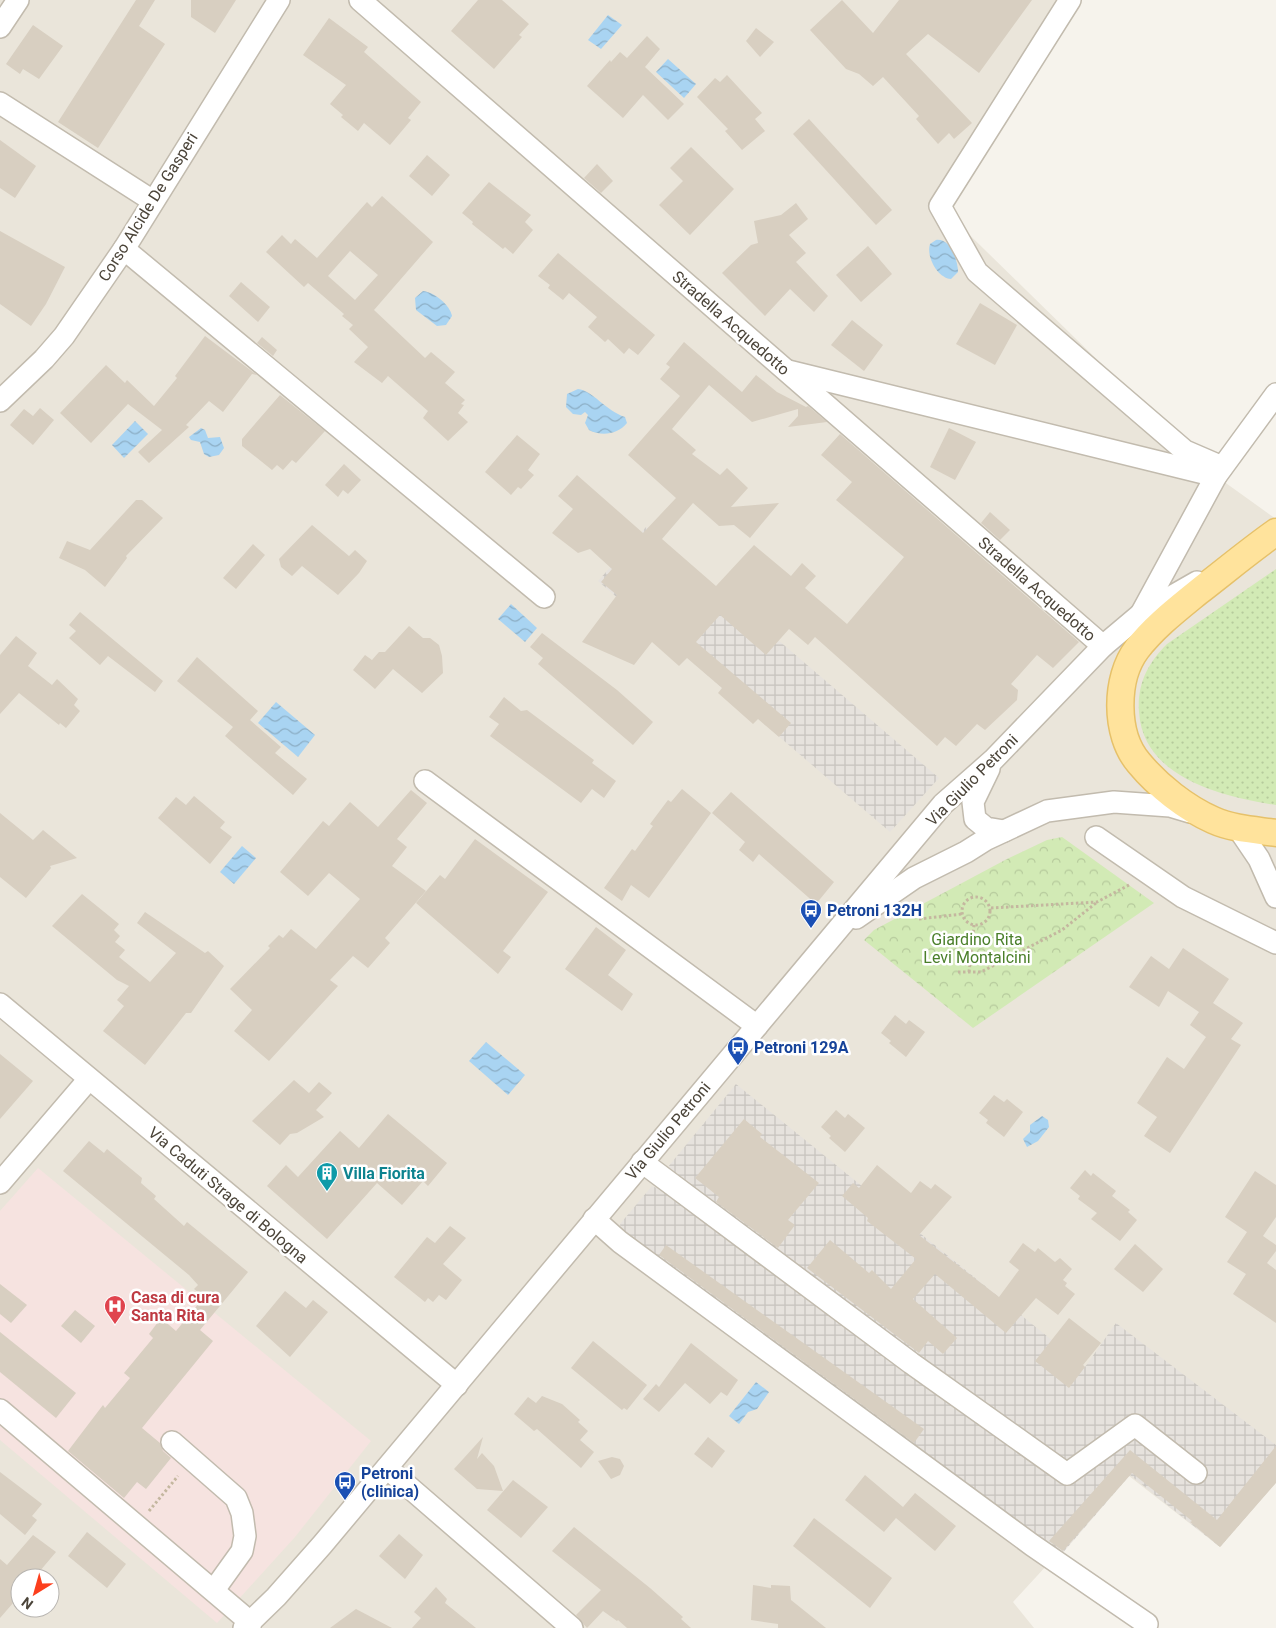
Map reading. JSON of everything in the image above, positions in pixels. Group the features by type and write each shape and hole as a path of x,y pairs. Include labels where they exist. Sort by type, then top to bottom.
{"main road":[{"path":"1276,532 1247,552 1160,624 1136,650 1123,675 1120,705 1125,736 1138,762 1169,793 1212,819 1238,828 1276,833"}],"street":[{"path":"0,27 18,0"},
{"name":"Corso Alcide De Gasperi","path":"5,388 64,336 124,249 279,0"},
{"name":"Stradella Acquedotto","path":"360,0 1103,646"},
{"path":"1070,0 940,206 976,272 1185,450 1219,472"},
{"path":"0,103 153,201"},
{"path":"124,249 544,597"},
{"path":"785,371 1219,472"},
{"path":"1141,614 1219,472 1276,394"},
{"path":"1141,614 1247,552"},
{"name":"Via Giulio Petroni","path":"248,1626 322,1545 943,804 994,760 1103,646 1141,614"},
{"path":"994,760 973,802 975,819 986,828 1004,831"},
{"path":"425,781 756,1026"},
{"path":"832,936 914,878 1047,811 1114,802 1170,806 1212,819"},
{"path":"1238,828 1259,859 1276,897"},
{"path":"1096,837 1183,897 1276,943"},
{"name":"Via Caduti Strage di Bologna","path":"0,1004 457,1385"},
{"path":"0,1183 89,1079"},
{"path":"642,1162 904,1358 1066,1474 1135,1425 1196,1473"},
{"path":"594,1219 620,1242 1032,1545 1147,1624"},
{"path":"0,1410 214,1590 248,1626"},
{"path":"172,1442 236,1498 242,1513 245,1536 242,1552 214,1590"},
{"path":"387,1468 572,1628"}],"path":[{"path":"958,972 981,972 1062,930 1097,902 1128,885 1141,868"},
{"path":"974,897 986,900 991,908 986,921 974,925 966,921 962,914 966,901 974,897"},
{"path":"991,908 1097,902"},
{"path":"919,919 962,914"},
{"path":"969,972 974,925"},
{"path":"137,1526 179,1475"}],"shaded area":[{"path":"0,0 1070,0 940,206 1216,476 1276,519 1276,1482 1220,1547 1129,1476 1013,1602 1034,1628 0,1628"},
{"path":"646,527 939,778 890,832 598,581"},
{"path":"736,1084 1085,1367 1116,1323 1276,1445 1276,1482 1220,1547 1130,1475 1060,1556 622,1235 620,1224 652,1186 663,1191 675,1176 668,1167"},
{"name":"Casa di cura Santa Rita","path":"38,1168 371,1441 295,1537 217,1623 0,1440 0,1211"}],"green space":[{"path":"1276,569 1276,805 1210,789 1189,780 1170,768 1155,753 1144,735 1139,702 1142,683 1149,666 1167,644"},
{"name":"Giardino Rita Levi Montalcini","path":"1062,837 1154,903 973,1028 864,940 874,930 1007,859 1047,840"}],"water":[{"path":"608,15 622,25 601,49 588,40"},
{"path":"668,59 696,84 684,98 656,72"},
{"path":"936,240 945,242 955,256 958,272 951,279 941,275 931,260 930,244"},
{"path":"423,291 436,296 451,312 452,316 446,325 437,326 416,310 415,298"},
{"path":"578,389 589,393 625,417 627,423 619,430 610,433 604,434 589,430 585,423 588,415 585,412 581,415 573,414 566,407 567,394"},
{"path":"135,421 148,434 124,458 112,445"},
{"path":"201,428 205,430 208,438 220,437 224,448 219,455 209,457 204,454 200,442 191,440 189,437"},
{"path":"511,604 537,628 525,642 498,619"},
{"path":"276,702 315,735 298,757 258,723"},
{"path":"242,846 256,858 234,884 220,872"},
{"path":"486,1042 525,1075 508,1095 469,1061"},
{"path":"1042,1116 1048,1120 1049,1127 1038,1141 1027,1147 1023,1139 1030,1132 1030,1125"},
{"path":"756,1382 769,1392 757,1409 748,1412 739,1424 729,1416"}],"building":[{"path":"136,0 155,0 139,26 165,44 98,148 58,122"},
{"path":"191,0 236,0 215,33 191,17"},
{"path":"478,0 502,0 529,24 519,35 522,37 494,69 451,31"},
{"path":"842,0 873,33 899,0 1032,0 979,73 928,34 906,54 972,123 954,139 949,133 938,144 916,119 919,116 883,77 873,86 859,74 846,69 810,30"},
{"path":"329,18 368,47 364,52 421,102 408,118 411,120 390,145 364,123 358,131 341,117 343,115 330,104 346,85 303,55"},
{"path":"33,25 63,46 39,79 23,69 20,74 6,64"},
{"path":"756,28 774,42 760,57 746,41"},
{"path":"647,36 660,49 645,67 684,104 668,120 643,95 623,118 587,86 610,60 611,62 620,52 627,58"},
{"path":"727,75 762,113 755,119 765,131 742,150 725,131 728,129 697,97 715,78 720,82"},
{"path":"809,119 892,210 876,225 793,134"},
{"path":"0,140 36,166 15,198 0,188"},
{"path":"691,147 734,189 690,235 659,205 683,181 670,168"},
{"path":"427,155 450,175 432,196 409,176"},
{"path":"597,164 613,181 601,193 584,178"},
{"path":"489,182 531,215 525,222 533,230 513,254 505,247 503,249 472,224 473,222 462,213"},
{"path":"382,196 433,242 374,310 425,358 431,352 455,372 445,383 465,400 461,404 464,405 458,413 468,422 448,441 423,418 428,411 388,376 382,383 354,362 368,347 349,329 353,325 342,316 344,314 308,283 304,287 266,252 282,235 291,244 295,239 317,258 367,202 372,207","holes":["350,251 378,275 355,300 328,276"]},
{"path":"796,203 808,219 789,235 806,253 796,262 828,296 814,312 790,289 765,316 722,273 751,245 758,243 754,221 781,215"},
{"path":"0,231 65,267 46,304 31,326 0,304"},
{"path":"868,246 892,274 861,302 836,275"},
{"path":"558,253 655,335 638,355 629,348 624,354 608,339 605,342 588,327 597,317 569,293 563,300 548,288 550,285 538,276"},
{"path":"241,282 270,307 258,322 229,296"},
{"path":"980,303 1017,325 995,365 956,344"},
{"path":"852,320 883,345 864,371 831,345"},
{"path":"205,336 257,375 252,374 223,412 209,401 186,425 189,427 149,463 138,452 162,430 128,404 91,443 60,413 106,365 125,383 127,380 154,406 177,378 175,376"},
{"path":"262,337 277,350 273,356 257,343"},
{"path":"684,342 742,392 756,375 777,392 806,407 808,406 827,422 788,427 798,416 798,409 752,422 709,385 672,429 696,450 692,454 720,475 727,468 748,488 731,507 779,503 750,538 734,525 719,526 693,503 662,539 716,586 754,545 791,576 802,563 816,576 805,588 847,624 904,557 836,500 852,482 821,455 840,434 1079,642 1053,668 1037,655 1011,684 1018,690 1017,700 985,730 977,724 956,746 945,737 937,746 815,637 808,645 789,629 766,655 720,615 696,642 791,723 779,737 758,719 753,724 718,693 722,688 687,658 679,666 652,642 634,665 582,642 617,595 601,582 612,569 590,549 578,553 552,533 573,509 558,496 577,475 643,533 676,498 628,455 680,396 660,379 670,367 666,364"},
{"path":"280,395 325,431 296,463 292,460 283,470 277,465 272,470 242,446 242,439"},
{"path":"40,408 54,420 33,445 10,425 24,409 33,416"},
{"path":"949,428 976,442 955,480 930,467"},
{"path":"517,435 540,454 528,470 534,475 521,489 518,487 511,495 485,472"},
{"path":"344,464 361,480 348,494 343,490 338,497 325,485"},
{"path":"136,500 142,500 163,518 126,556 127,558 105,587 85,570 59,558 67,541 90,550"},
{"path":"990,512 1010,530 1000,540 981,523"},
{"path":"312,525 349,556 355,550 367,561 359,573 338,595 302,566 292,576 281,567 279,559"},
{"path":"253,544 265,555 236,589 223,578"},
{"path":"80,612 163,681 155,692 108,656 100,665 69,638 76,631 69,625"},
{"path":"409,626 423,638 430,638 439,645 443,673 422,693 393,669 375,689 353,670 365,655 372,660 379,652 385,652"},
{"path":"542,633 617,690 653,722 633,745 538,664 543,658 530,647"},
{"path":"16,636 37,653 28,666 52,685 57,679 78,699 74,705 80,711 66,728 60,723 59,725 19,693 0,714 0,655"},
{"path":"197,657 258,711 250,720 281,747 275,753 307,779 293,795 225,736 233,727 177,681"},
{"path":"504,697 521,711 527,710 594,760 592,763 616,781 604,798 592,789 581,803 490,736 499,724 489,717"},
{"path":"682,789 711,813 649,898 631,885 622,901 604,888 632,849 635,851 653,826 650,824 668,800 671,802"},
{"path":"411,790 427,803 397,839 407,847 392,866 426,891 385,938 390,943 368,968 353,956 330,980 338,986 269,1061 234,1031 252,1010 230,989 270,948 268,946 279,935 283,938 291,929 316,949 360,899 329,873 308,896 280,872 323,821 329,826 350,802 378,827"},
{"path":"731,792 834,882 816,904 759,854 753,862 739,850 745,842 712,813"},
{"path":"194,796 225,822 220,828 232,837 210,864 158,818 176,797 186,805"},
{"path":"0,813 33,840 43,830 77,858 50,866 51,868 26,898 0,877"},
{"path":"475,839 548,892 503,951 511,957 498,974 416,903 440,875 445,879"},
{"path":"82,894 119,924 114,930 120,936 115,942 125,950 119,957 150,982 176,953 137,923 145,912 205,953 208,951 224,966 191,1013 186,1013 145,1065 103,1031 124,1006 117,1000 129,986 117,980 52,926"},
{"path":"596,927 626,950 608,975 633,994 622,1011 565,969"},
{"path":"1183,948 1229,979 1213,1003 1243,1023 1231,1039 1241,1045 1170,1153 1144,1136 1157,1117 1137,1103 1167,1057 1184,1069 1206,1037 1190,1025 1199,1012 1168,991 1159,1007 1129,987 1151,956 1169,969"},
{"path":"895,1015 906,1024 909,1020 925,1032 906,1057 889,1043 891,1041 881,1033"},
{"path":"0,1054 33,1081 0,1119"},
{"path":"294,1080 309,1093 319,1082 332,1093 316,1110 324,1117 297,1133 290,1134 280,1145 252,1121"},
{"path":"994,1095 1004,1102 1007,1099 1023,1112 1004,1137 986,1123 988,1120 979,1113"},
{"path":"836,1110 845,1118 848,1114 865,1128 845,1152 829,1138 831,1136 821,1127"},
{"path":"388,1114 447,1163 428,1186 423,1181 402,1205 377,1183 327,1239 267,1186 286,1165 298,1177 340,1131 359,1148"},
{"path":"744,1119 762,1134 760,1137 819,1183 788,1220 795,1225 778,1248 716,1202 719,1197 695,1178"},
{"path":"89,1141 104,1153 107,1149 142,1178 141,1183 156,1196 154,1199 184,1226 187,1222 248,1272 200,1330 213,1341 142,1428 160,1443 163,1451 171,1458 146,1489 137,1482 124,1498 68,1451 103,1405 105,1408 130,1378 124,1373 153,1338 149,1334 161,1318 176,1331 204,1297 194,1289 198,1285 189,1275 63,1171"},
{"path":"877,1165 911,1193 920,1181 931,1189 935,1184 952,1197 919,1235 999,1297 1019,1270 1009,1262 1023,1243 1035,1252 1038,1248 1055,1262 1060,1258 1072,1269 1063,1280 1067,1283 1065,1286 1075,1294 1058,1315 1036,1298 1006,1333 935,1274 913,1299 957,1338 943,1354 928,1341 919,1353 807,1268 830,1240 869,1273 872,1270 891,1289 916,1259 867,1221 868,1218 842,1196 853,1183 859,1188"},
{"path":"1085,1170 1091,1176 1093,1173 1116,1191 1112,1196 1130,1210 1128,1212 1137,1220 1120,1241 1091,1219 1097,1213 1078,1199 1080,1196 1070,1188"},
{"path":"1255,1171 1276,1185 1276,1217 1263,1236 1276,1245 1276,1251 1267,1263 1276,1270 1276,1323 1233,1294 1246,1274 1227,1262 1247,1232 1225,1217"},
{"path":"450,1226 466,1238 443,1264 462,1280 446,1300 439,1295 433,1302 428,1298 425,1302 394,1277 427,1237 435,1243"},
{"path":"1135,1244 1163,1269 1143,1292 1114,1269"},
{"path":"666,1245 924,1429 914,1443 659,1255"},
{"path":"0,1284 27,1305 11,1323 0,1314"},
{"path":"285,1291 306,1308 313,1300 328,1312 290,1357 256,1326"},
{"path":"75,1310 95,1326 81,1343 61,1326"},
{"path":"1069,1318 1101,1343 1083,1365 1085,1367 1069,1388 1035,1361"},
{"path":"0,1332 76,1393 56,1418 0,1372"},
{"path":"593,1341 647,1385 627,1410 624,1408 622,1410 571,1368"},
{"path":"691,1343 738,1380 727,1396 721,1392 710,1404 685,1383 659,1412 643,1399 656,1384 659,1387"},
{"path":"542,1396 562,1404 580,1420 578,1422 588,1431 580,1440 594,1452 581,1468 537,1429 534,1431 514,1414 528,1397 536,1403"},
{"path":"483,1437 477,1459 482,1453 494,1466 503,1491 477,1489 454,1469"},
{"path":"708,1437 725,1451 712,1468 694,1454"},
{"path":"1276,1446 1276,1483 1220,1547 1190,1522 1192,1521 1132,1473 1063,1551 1049,1541 1130,1450 1217,1520"},
{"path":"612,1457 620,1459 624,1466 620,1475 611,1479 598,1461"},
{"path":"0,1472 42,1504 32,1516 37,1520 25,1535 0,1514"},
{"path":"865,1475 903,1507 915,1493 956,1526 935,1551 896,1518 884,1532 845,1500"},
{"path":"513,1480 548,1507 521,1538 487,1510"},
{"path":"814,1518 892,1578 870,1608 793,1546"},
{"path":"574,1527 650,1588 683,1617 681,1619 691,1628 627,1628 603,1611 587,1628 576,1615 601,1590 552,1551"},
{"path":"87,1532 126,1564 107,1588 68,1556"},
{"path":"399,1534 423,1555 405,1579 379,1556"},
{"path":"33,1535 56,1552 42,1568 10,1568 10,1606 0,1618 0,1559 7,1565"},
{"path":"753,1585 771,1588 771,1585 790,1586 791,1600 826,1628 778,1628 778,1624 751,1620"},
{"path":"436,1587 447,1599 445,1603 476,1628 412,1628 421,1618 414,1612"},
{"path":"356,1609 392,1628 330,1628"}],"place":[{"name":"Petroni 132H","path":"811,929"},
{"name":"Petroni 129A","path":"738,1066"},
{"name":"Villa Fiorita","path":"327,1192"},
{"name":"Casa di cura Santa Rita","path":"115,1325"},
{"name":"Petroni (clinica)","path":"345,1501"}]}
